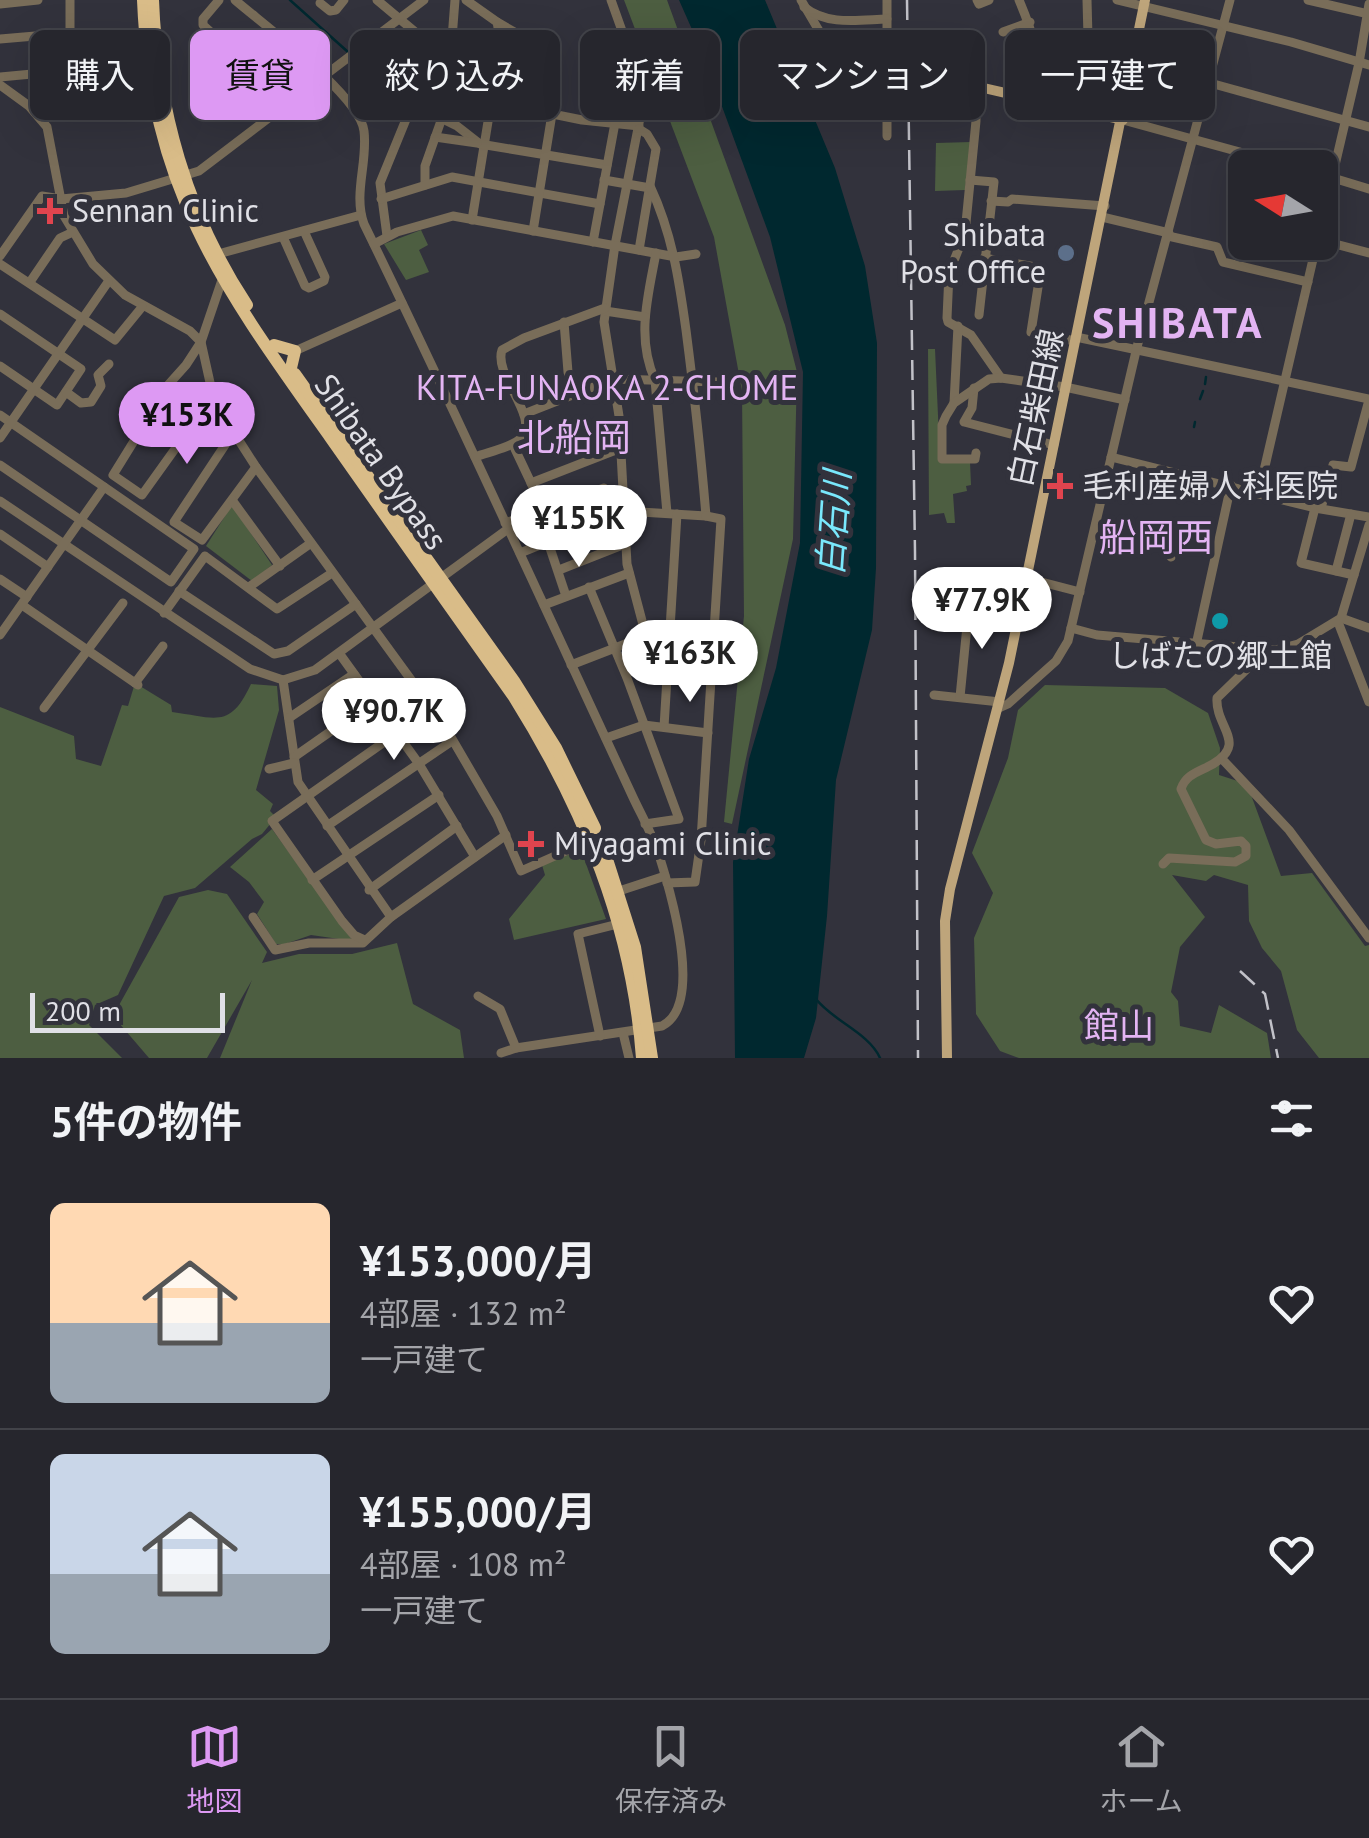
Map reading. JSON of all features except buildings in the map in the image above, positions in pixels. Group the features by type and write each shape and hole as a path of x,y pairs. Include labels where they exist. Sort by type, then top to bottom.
{"highway":[{"name":"Shibata Bypass","path":"142,0 150,83 202,244 250,326 437,580 547,750 591,840 618,924 652,1058"},
{"name":"Shibata Bypass","path":"153,0 162,92 180,178 218,254 274,345 556,748 585,805 619,891 635,948 645,1029 642,1058"},
{"path":"274,345 295,351 291,368"}],"main road":[{"name":"白石柴田線","path":"1140,30 1145,2"},
{"name":"白石柴田線","path":"947,1058 946,908 1000,705 1123,120"}],"street":[{"path":"0,4 38,0"},
{"path":"0,39 70,33 70,0"},
{"path":"209,30 202,19 219,0"},
{"path":"235,0 270,30"},
{"path":"320,4 330,11 336,10 344,0"},
{"path":"376,0 412,30"},
{"path":"330,72 424,0"},
{"path":"453,30 455,0"},
{"path":"466,0 511,30"},
{"path":"611,0 626,42 639,127 615,246 605,310 606,337 621,448 625,544 646,636"},
{"path":"887,0 887,136"},
{"path":"978,0 979,4 989,0"},
{"path":"1019,0 1032,30"},
{"path":"1087,0 1088,30"},
{"path":"1118,0 1145,2 1364,64"},
{"path":"1215,64 1230,0"},
{"path":"1308,0 1368,14"},
{"path":"802,4 818,17 829,20 887,19"},
{"path":"802,4 818,30"},
{"path":"1338,151 1364,64 1369,4"},
{"path":"497,30 498,22"},
{"path":"1004,32 1030,22"},
{"path":"0,81 30,77"},
{"path":"0,81 30,107"},
{"path":"330,83 362,120 365,142 361,216 645,824 666,880 683,948 673,1019 662,1026 516,1048 500,1054"},
{"path":"1215,84 1369,127"},
{"path":"560,115 639,127 647,134 656,150 640,250"},
{"path":"41,120 50,134 61,199 73,232 108,282 201,342 213,396 234,434 452,741 506,835 521,871 591,840"},
{"path":"0,256 42,196 61,199 136,192 199,172 266,120"},
{"path":"387,236 380,183 406,120"},
{"path":"425,184 423,174 441,120"},
{"path":"445,120 482,144"},
{"path":"472,220 482,144 490,120"},
{"path":"532,231 551,120"},
{"path":"973,120 963,241 950,268 948,322 974,338 1001,378"},
{"path":"1123,120 1236,150"},
{"path":"934,695 1008,704 1064,652 1137,348 1199,120"},
{"path":"593,242 615,123"},
{"path":"435,137 607,165"},
{"path":"381,200 452,177 600,204"},
{"path":"1338,179 1369,189"},
{"path":"604,180 650,187"},
{"path":"970,180 994,182 979,315"},
{"path":"650,187 676,257 695,381 706,516"},
{"path":"991,202 1012,199 1104,212 1217,248 1223,262 1308,282"},
{"path":"218,254 361,216"},
{"path":"374,244 432,220 453,216 676,257 696,254"},
{"path":"284,237 309,288 325,277 304,231"},
{"path":"30,282 60,238 73,232"},
{"path":"1338,246 1369,253"},
{"path":"656,253 645,317 646,361 654,380 672,513 664,726"},
{"path":"984,258 1041,268 1031,332 1137,348 1369,400 1351,467 1334,465 1301,563 1354,575"},
{"path":"1259,492 1313,260"},
{"path":"0,264 116,340 142,307"},
{"path":"213,396 142,496 113,474 139,433 134,423 186,365 201,342 222,280"},
{"path":"0,438 108,282"},
{"path":"295,351 402,303"},
{"path":"475,458 521,438 526,426 499,363 502,350 564,322 605,310 645,317"},
{"path":"0,314 81,369 57,405 0,366"},
{"path":"564,322 568,372 576,396"},
{"path":"954,403 958,326"},
{"path":"66,392 81,403 91,402 101,386 98,375 108,364"},
{"path":"524,414 613,379 718,382"},
{"path":"976,453 976,458 942,459 942,425 954,403 989,379 1066,387 1125,400"},
{"path":"974,388 972,408 964,422 1054,445"},
{"path":"0,415 194,549 171,582 0,465"},
{"path":"234,434 174,522 202,540 256,467"},
{"path":"531,483 621,448"},
{"path":"515,449 543,508 566,596"},
{"path":"1111,457 1369,518"},
{"path":"1196,645 1231,486"},
{"path":"2,629 104,487"},
{"path":"0,501 250,670 283,680 308,674 506,526 543,508 604,488"},
{"path":"232,500 280,566"},
{"path":"520,553 624,510 721,518 695,882 666,880 619,891"},
{"path":"1336,571 1350,514"},
{"path":"1096,524 1173,547 1171,557"},
{"path":"1369,525 1340,620 1369,702"},
{"path":"0,534 48,567"},
{"path":"249,588 311,543"},
{"path":"559,570 625,544"},
{"path":"164,613 205,556 277,609 332,573"},
{"path":"544,606 629,572"},
{"path":"1026,578 1080,592"},
{"path":"0,579 136,684 163,646"},
{"path":"589,588 679,819"},
{"path":"179,591 274,654 288,651 356,604"},
{"path":"44,708 123,604"},
{"path":"1071,628 1097,635 1258,650 1298,644 1340,620 1369,628"},
{"path":"960,697 966,626 1018,621"},
{"path":"571,666 646,636 714,636"},
{"path":"1163,864 1169,858 1235,862 1246,856 1248,850 1241,841 1216,844 1206,840 1182,795 1185,779 1222,758 1231,744 1217,708 1218,698 1252,663 1258,650"},
{"path":"339,652 419,764 475,857"},
{"path":"289,718 354,674"},
{"path":"283,680 294,760 306,798 391,917"},
{"path":"269,769 294,760 374,702"},
{"path":"639,710 665,712"},
{"path":"606,738 644,725 708,733"},
{"path":"367,940 350,930 272,820 397,733"},
{"path":"327,826 452,741"},
{"path":"1222,758 1288,830 1369,938"},
{"path":"312,880 438,795"},
{"path":"645,824 679,819 702,824"},
{"path":"369,890 458,826"},
{"path":"252,917 275,950 310,943 342,945 367,940 391,917 506,835"},
{"path":"600,1036 578,934 618,924"},
{"path":"478,996 500,1009 516,1048"},
{"path":"624,1033 629,1058"},
{"path":"947,1058 956,1058"}],"green space":[{"path":"624,0 667,0 678,30 635,30"},
{"path":"670,120 711,120 785,325 797,372 793,539 732,824 724,822 744,616 742,391 714,237"},
{"path":"971,142 965,190 935,191 936,143"},
{"path":"421,230 428,245 419,250 429,272 406,280 384,244"},
{"path":"928,349 935,349 940,460 970,462 971,485 966,486 967,491 953,494 955,523 947,523 944,513 929,515"},
{"path":"232,505 272,565 252,581 206,546"},
{"path":"135,683 171,705 172,712 211,718 229,714 251,684 277,686 279,710 256,790 273,804 270,811 276,817 262,834 195,888 164,896 118,995 95,1005 89,1025 122,1058 0,1058 0,707 74,736 76,759 101,766 122,705 128,706"},
{"path":"1045,685 1165,688 1208,713 1220,748 1219,775 1247,784 1281,876 1312,873 1365,946 1369,945 1369,1058 1319,1058 1297,1030 1281,971 1262,948 1249,921 1248,885 1214,875 1206,881 1172,875 1205,917 1180,947 1171,992 1178,1001 1180,1026 1211,1033 1219,1005 1267,1033 1271,1058 1019,1058 1000,1051 976,1014 974,938 993,893 972,853 1008,758 1018,710"},
{"path":"272,829 353,941 311,935 276,944 257,914 264,902 249,882 230,867"},
{"path":"581,850 606,919 514,940 509,919 545,875 542,865"},
{"path":"208,890 227,894 267,952 262,963 299,954 352,954 397,943 413,1004 460,1030 464,1058 220,1058 252,980 207,1058 149,1058 113,1016 179,897"}],"water":[{"name":"白石川","path":"679,0 765,0 778,30 740,30 740,120 815,120 835,168 865,266 877,343 872,630 836,780 816,1018 804,1058 735,1058 733,862 749,759 776,668 800,543 803,372 770,237 720,101 720,30 692,30"}],"waterway":[{"path":"290,0 348,52"},
{"path":"1205,384 1206,377"},
{"path":"1200,399 1203,391"},
{"path":"1194,427 1195,422"},
{"path":"816,999 868,1041 880,1058"}],"railway":[{"path":"907,0 918,1058"},
{"path":"1240,971 1265,994 1278,1058"}],"place":[{"name":"Sennan Clinic","path":"50,211"},
{"name":"Shibata Post Office","path":"1066,253"},
{"name":"毛利産婦人科医院","path":"1060,486"},
{"name":"しばたの郷土館","path":"1220,621"},
{"name":"Miyagami Clinic","path":"531,844"}],"district":[{"name":"SHIBATA","path":"1178,323"},
{"name":"KITA-FUNAOKA 2-CHOME","path":"607,388"},
{"name":"北船岡","path":"574,438"},
{"name":"船岡西","path":"1156,538"},
{"name":"館山","path":"1119,1026"}]}
